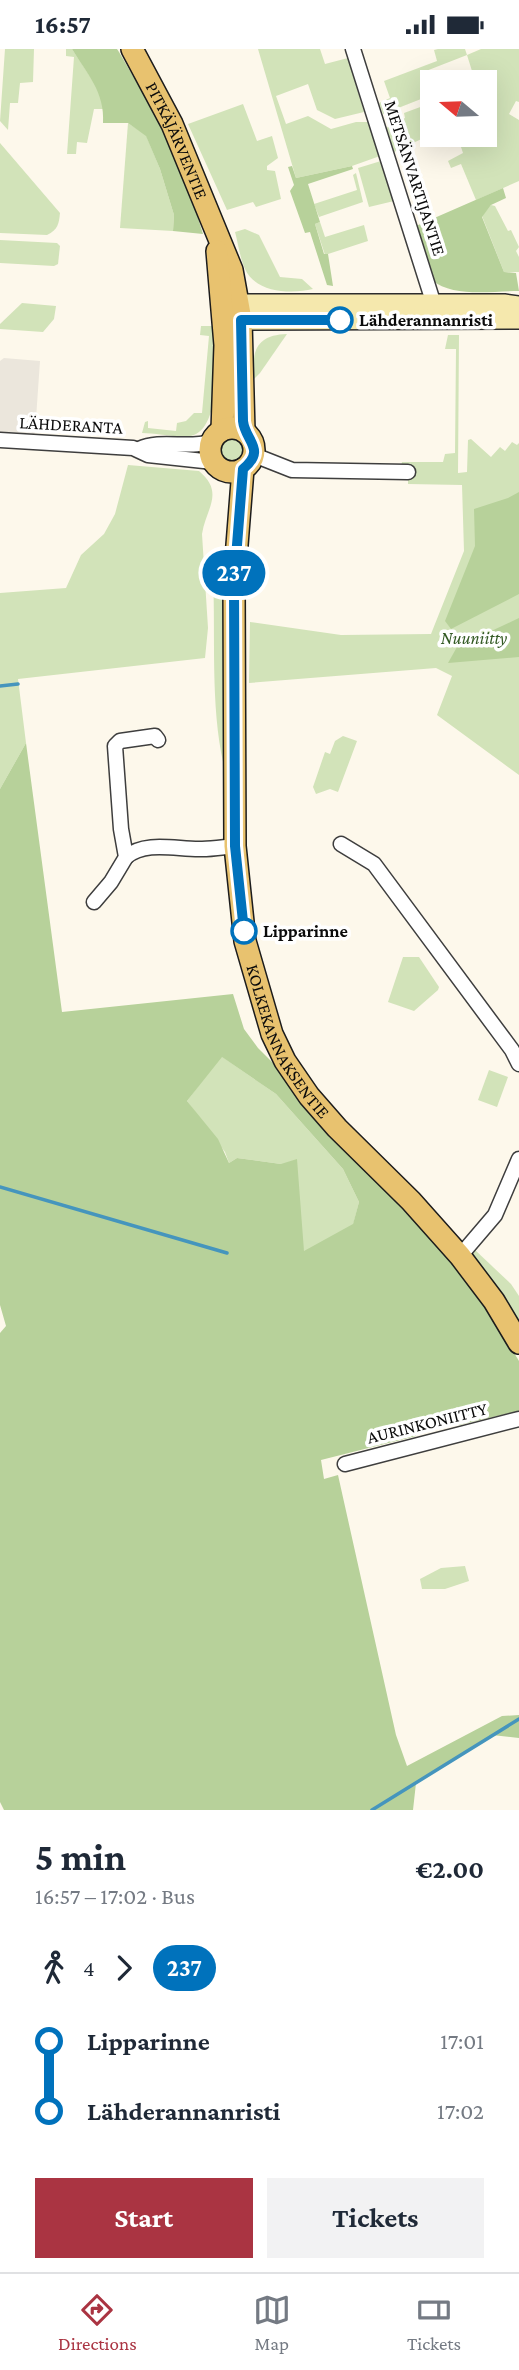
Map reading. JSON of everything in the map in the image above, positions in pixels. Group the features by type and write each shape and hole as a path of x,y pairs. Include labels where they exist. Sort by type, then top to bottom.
{"main road":[{"name":"PITKÄJÄRVENTIE","path":"132,49 172,124 232,270 235,313"},
{"path":"228,455 254,444 244,431 235,313 436,312 519,306"},
{"path":"436,312 519,319"},
{"name":"KOLKEKANNAKSENTIE","path":"235,313 224,421 228,455 228,541 234,583 235,846 245,941 272,1034 285,1061 309,1096 337,1128 411,1201 460,1257 494,1301 519,1343"}],"street":[{"name":"METSÄNVARTIJANTIE","path":"353,49 436,312"},
{"name":"LÄHDERANTA","path":"0,440 139,449 148,455 228,455"},
{"name":"LÄHDERANTA","path":"139,449 149,444 199,446 228,455"},
{"path":"228,455 292,470 408,472"},
{"path":"126,857 121,829 115,746 120,741 155,736 158,740"},
{"path":"341,844 374,864 512,1050 519,1064"},
{"path":"94,902 132,852 143,849 235,846"},
{"path":"460,1257 495,1215 519,1159"},
{"name":"AURINKONIITTY","path":"345,1464 519,1419"}],"green space":[{"path":"5,49 34,49 33,82 20,83 18,103 10,103 8,130 0,121"},
{"path":"66,49 72,49 99,90 104,109 94,109 87,143 77,142 76,154 67,154 74,57 66,56"},
{"path":"72,49 117,49 137,83 147,93 182,167 203,234 173,231 174,215 160,169 146,136 128,123 103,123 98,93"},
{"path":"258,49 320,49 325,64 348,58 364,112 335,119 317,110 308,84 276,96 286,124 308,116 331,129 356,122 368,122 380,156 352,166 296,178"},
{"path":"465,49 467,55 429,70 420,70 420,99 383,114 379,103 390,98 384,81 437,61 434,50"},
{"path":"481,49 519,49 519,102 516,101 509,114 519,120 519,181 476,200 461,164 451,168 448,161 463,153 461,147 497,147 497,70 472,70 467,55"},
{"path":"243,104 257,141 272,136 278,158 267,166 267,170 275,171 281,199 256,207 253,202 227,210 188,124"},
{"path":"420,107 420,140 394,152 386,128 405,118 404,113"},
{"path":"128,123 146,135 174,215 173,231 120,228"},
{"path":"0,143 60,213 57,226 51,233 0,233"},
{"path":"381,161 394,201 369,207 358,168"},
{"path":"292,166 296,178 352,166 353,169 308,184 320,222 315,224 324,254 328,254 333,286 327,285 310,232 305,233 290,191 294,185 288,167"},
{"path":"356,173 363,202 319,217 314,204 357,190 353,175"},
{"path":"503,188 506,198 491,205 482,217 504,272 516,273 519,291 462,291 441,286 432,280 416,226"},
{"path":"491,205 495,206 508,231 511,230 519,247 516,251 519,257 519,272 504,272 482,216"},
{"path":"320,222 325,237 364,225 368,241 325,255 315,224"},
{"path":"245,229 259,235 280,277 302,279 313,289 275,290 250,277 243,265 235,232"},
{"path":"0,240 57,243 60,246 58,264 0,263"},
{"path":"22,303 56,306 54,319 43,332 0,329 0,324"},
{"path":"201,326 213,326 215,387 208,419 201,430 191,436 142,433 145,422 148,421 148,428 176,431 177,423 186,421 194,413 202,413 209,336 200,335"},
{"path":"287,334 254,379 254,360 258,346 269,337"},
{"name":"Nuuniitty","path":"448,335 459,335 458,473 467,472 468,440 471,439 491,457 500,447 505,451 512,442 517,445 519,443 519,775 437,715 452,676 436,668 249,683 250,622 341,635 431,634 464,551 462,485 408,484 408,479 413,478 414,467 401,466 402,462 443,462 445,454 455,453 456,349 445,349"},
{"path":"231,437 241,441 245,451 241,461 231,465 221,461 217,451 221,441"},
{"path":"128,465 199,471 211,486 212,501 202,534 208,628 205,658 18,679 26,743 0,789 0,593 66,588 81,555 104,534 115,514"},
{"path":"519,492 519,594 451,629 445,621 475,546 474,509"},
{"path":"215,560 219,560 227,602 228,781 218,732 214,680"},
{"path":"519,618 519,657 448,663 457,647"},
{"path":"343,736 357,741 338,792 330,789 316,794 313,787 325,752 330,754 335,741"},
{"path":"26,743 62,1012 233,994 244,1029 258,1048 322,1124 452,1261 480,1297 519,1361 519,1411 459,1425 455,1413 413,1423 416,1436 321,1460 324,1479 338,1475 396,1735 407,1766 502,1716 519,1715 519,1738 492,1735 416,1783 413,1810 4,1810 0,1802 0,1333 6,1326 0,1305 0,789","holes":["222,1057 276,1094 343,1169 359,1202 353,1224 304,1251 297,1159 281,1164 237,1158 229,1163 218,1139 187,1101"]},
{"path":"403,957 419,957 439,987 414,1011 388,1002"},
{"path":"221,1056 276,1094 343,1169 359,1202 353,1225 304,1252 281,1164 237,1158 229,1163 225,1152 187,1101"},
{"path":"489,1070 508,1077 497,1107 478,1100"},
{"path":"474,1249 511,1284 519,1296 519,1326 472,1257"},
{"path":"465,1566 469,1581 445,1589 422,1589 420,1579 441,1568"}],"shaded area":[{"path":"4,358 40,361 35,433 32,436 0,432 0,361"}],"waterway":[{"path":"0,686 18,684"},
{"path":"0,1187 227,1253"},
{"path":"372,1810 519,1719"}],"bus line":[{"name":"237","path":"244,931 235,846 234,583 243,469 252,461 254,444 244,431 241,320 340,320"}],"place":[{"name":"Lähderannanristi","path":"340,320"},
{"name":"Lipparinne","path":"244,931"}]}
